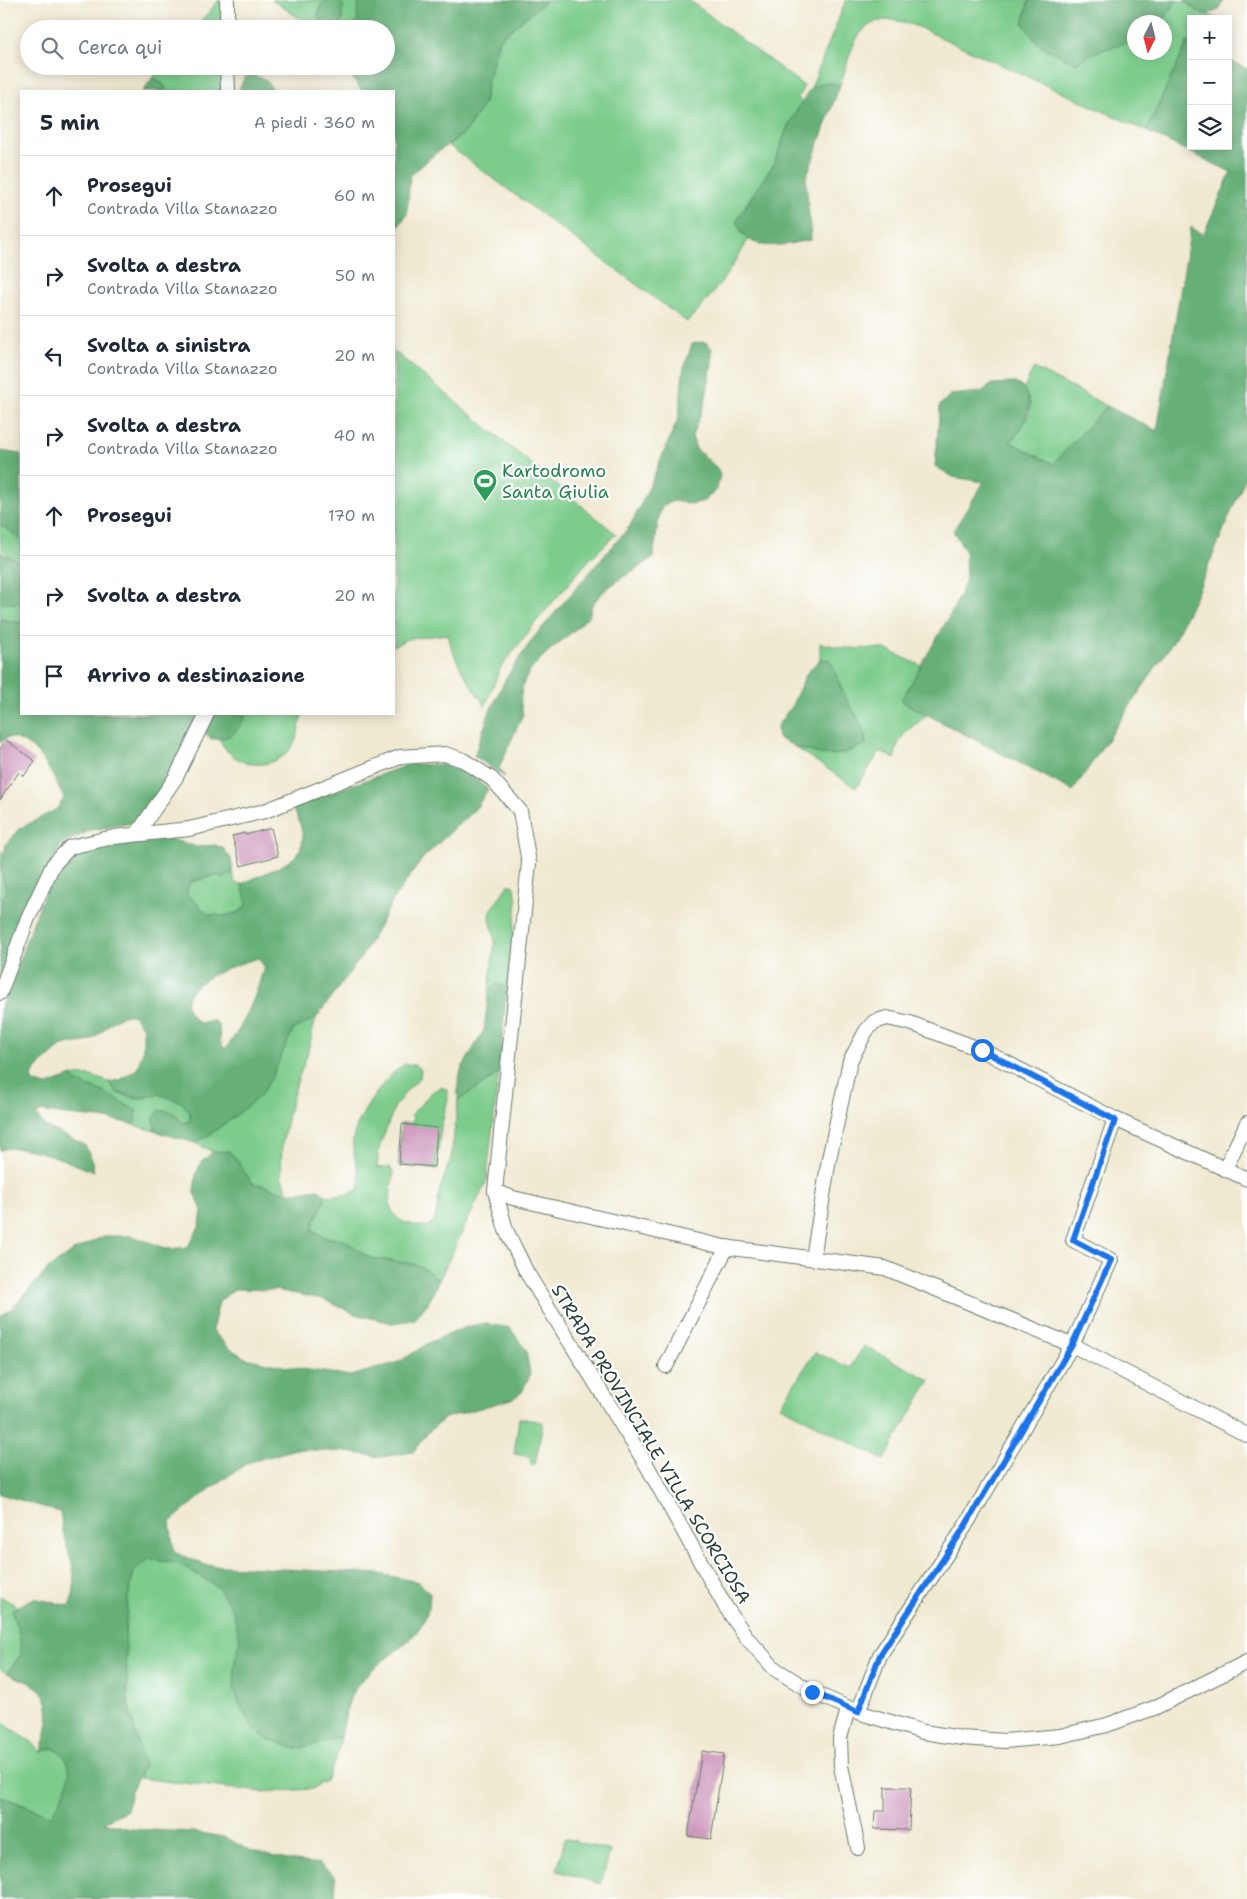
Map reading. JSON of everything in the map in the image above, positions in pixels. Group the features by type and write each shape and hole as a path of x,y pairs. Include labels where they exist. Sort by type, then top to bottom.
{"street":[{"path":"227,0 227,20"},
{"path":"227,75 228,90"},
{"path":"137,834 176,777 207,715"},
{"name":"STRADA PROVINCIALE VILLA SCORCIOSA","path":"0,993 28,918 53,866 70,846 137,834 189,830 265,811 400,758 445,754 462,760 492,779 520,810 529,863 495,1191 506,1230 527,1273 646,1464 725,1606 747,1638 775,1669 812,1692 853,1711 923,1732 962,1738 1005,1741 1060,1736 1107,1725 1154,1708 1247,1662"},
{"path":"813,1258 829,1159 850,1061 866,1031 874,1022 887,1018 910,1022 982,1050 1115,1120 1247,1179"},
{"path":"858,1848 841,1766 840,1738 880,1655 964,1528 1072,1345 1111,1260 1073,1240 1115,1120"},
{"path":"1225,1169 1247,1123"},
{"path":"495,1191 513,1198 727,1247 885,1268 1072,1345 1247,1435"},
{"path":"666,1366 727,1247"}],"green space":[{"path":"219,0 225,0 224,20 202,20"},
{"path":"272,0 360,0 357,10 358,20 302,20"},
{"path":"325,0 339,0 343,5 342,20 320,20 318,15"},
{"path":"360,0 547,0 499,39 488,79 484,103 466,132 436,153 410,176 407,214 395,232 395,90 361,90 350,75 395,75 395,20 358,20 357,10"},
{"path":"547,0 689,0 804,86 798,98 802,102 788,126 774,164 746,204 740,232 749,238 721,282 687,322 448,145 466,132 484,103 488,79 499,39"},
{"path":"846,0 1029,0 1027,5 1064,57 1076,63 1093,53 1127,42 1127,60 1172,60 1172,15 1168,15 1176,0 1186,3 1197,11 1208,15 1187,15 1187,44 1146,131 916,26 893,20 878,21 868,26 861,33 850,53 840,85 826,82 811,88"},
{"path":"1029,0 1176,0 1168,15 1127,15 1127,42 1093,53 1076,63 1037,43 1023,23"},
{"path":"1184,0 1224,0 1219,10 1209,14 1197,11"},
{"path":"1187,43 1187,150 1232,150 1232,62 1247,69 1247,474 1195,598 1174,640 1073,791 901,701 953,610 966,580 965,550 953,531 984,482 953,477 935,466 940,405 950,395 981,392 992,384 1015,383 1024,388 1030,405 1021,430 1010,442 1053,464 1107,406 1157,431 1191,227 1203,235 1231,172 1146,131"},
{"path":"155,75 224,75 224,90 166,90 164,85 154,77"},
{"path":"252,75 265,79 273,90 238,90 245,77"},
{"path":"153,77 164,85 166,90 144,90"},
{"path":"826,82 840,85 806,178 811,240 779,245 758,244 750,240 742,232 736,221 774,164 788,126 805,97 811,88"},
{"path":"707,343 712,349 712,363 705,403 692,436 696,449 717,468 720,475 717,489 704,501 692,504 673,501 662,506 653,558 605,591 592,605 590,615 537,662 523,685 521,699 523,714 499,768 505,777 474,756 490,711 506,678 534,637 630,526 679,417 683,371 692,344"},
{"name":"Kartodromo Santa Giulia","path":"395,352 616,534 589,560 535,623 500,669 485,706 458,663 448,634 407,639 395,645"},
{"path":"1034,368 1107,406 1053,464 1010,442 1029,413 1030,403 1024,388"},
{"path":"0,451 20,454 20,541 9,530 0,525"},
{"path":"0,525 9,529 20,541 20,562 5,553 0,541"},
{"path":"0,550 3,554 20,562 20,603 0,603"},
{"path":"0,603 20,603 20,623 0,619"},
{"path":"0,619 20,623 20,715 204,715 144,821 91,830 62,844 42,879 0,980 0,908 6,891 1,869 6,844 19,829 57,809 64,798 43,760 28,745 8,737 0,743"},
{"path":"820,643 843,648 885,649 922,666 901,701 927,715 905,733 898,743 895,759 880,751 856,788 792,745 816,753 861,723 845,697 830,660 820,659"},
{"path":"820,659 830,660 848,703 864,731 866,744 840,754 824,755 810,752 778,738 777,727 792,705 806,674"},
{"path":"210,715 246,715 233,733 225,738 211,739 203,731"},
{"path":"220,715 302,715 292,747 275,761 265,764 244,762 235,757 226,750 220,740"},
{"path":"410,764 443,765 468,774 488,789 477,807 423,858 395,897 362,956 316,1018 293,1030 271,1079 260,1096 239,1113 195,1143 155,1131 154,1118 159,1111 173,1112 182,1123 190,1121 190,1112 181,1102 158,1094 142,1098 117,1093 109,1082 120,1080 137,1069 143,1051 143,1028 134,1015 127,1015 115,1020 91,1040 64,1045 47,1058 33,1074 32,1081 45,1086 72,1076 77,1082 104,1092 137,1111 134,1125 42,1111 36,1115 45,1126 85,1145 92,1161 94,1172 35,1151 11,1148 0,1150 0,1010 49,881 64,859 88,850 117,843 167,838 197,847 215,845 224,849 231,859 233,873 224,878 217,875 189,882 187,894 209,915 225,916 240,912 247,904 242,884 283,865 300,850 303,839 300,825 292,807","holes":["258,958 264,966 249,1010 238,1031 225,1049 220,1042 219,1025 213,1020 199,1023 188,1011 187,1001 191,991 211,976 237,965"]},
{"path":"0,851 4,853 1,869 7,891 0,908"},
{"path":"233,873 235,883 242,884 247,904 240,912 225,916 209,915 187,894 189,883 217,875 224,878"},
{"path":"508,885 512,885 515,889 517,902 507,987 496,985 489,990 495,940 490,912"},
{"path":"496,985 507,987 499,1073 458,1101 458,1082 461,1070 484,1030 489,990"},
{"path":"316,1018 307,1055 288,1114 282,1145 281,1176 289,1193 252,1183 229,1151 213,1152 195,1143 209,1135 260,1096 293,1030"},
{"path":"405,1064 415,1065 421,1070 420,1078 409,1088 395,1106 379,1148 377,1168 390,1167 394,1173 390,1196 392,1212 404,1222 427,1227 435,1220 440,1189 451,1158 458,1101 499,1073 486,1183 439,1280 428,1271 414,1264 370,1258 344,1240 324,1237 313,1230 325,1195 342,1195 359,1189 359,1173 353,1147 355,1130 364,1111 382,1085"},
{"path":"72,1076 91,1076 109,1082 117,1093 131,1097 142,1098 158,1094 181,1102 190,1111 190,1121 182,1123 175,1113 154,1118 155,1131 134,1125 136,1111 104,1092 77,1082"},
{"path":"440,1087 447,1089 448,1099 441,1127 436,1169 398,1165 401,1123 413,1123 412,1114 431,1093"},
{"path":"229,1151 252,1183 287,1192 319,1189 325,1195 323,1205 314,1221 313,1231 324,1237 344,1240 370,1258 415,1264 439,1280 428,1303 414,1320 392,1323 355,1314 323,1299 275,1290 234,1289 219,1302 212,1330 228,1347 245,1358 282,1366 351,1376 399,1362 430,1342 463,1328 483,1323 510,1328 526,1350 530,1375 522,1392 512,1399 445,1418 427,1433 413,1452 381,1457 347,1452 296,1449 247,1463 210,1489 170,1522 174,1552 205,1565 380,1574 418,1582 430,1593 428,1611 422,1625 402,1647 365,1676 355,1689 348,1706 341,1737 297,1749 268,1739 253,1728 234,1690 235,1661 240,1641 234,1613 218,1587 180,1564 149,1559 134,1571 128,1598 125,1633 128,1703 144,1766 131,1791 127,1810 103,1822 130,1829 193,1832 224,1837 249,1850 287,1860 320,1864 336,1877 335,1899 0,1899 0,1796 51,1816 66,1789 69,1771 68,1762 62,1754 53,1748 41,1752 48,1719 47,1703 44,1696 32,1684 7,1673 21,1654 20,1636 11,1610 34,1598 69,1606 74,1589 74,1573 63,1533 60,1512 0,1494 0,1316 11,1309 49,1268 75,1250 104,1236 132,1236 169,1249 188,1247 200,1225 202,1210 194,1193 196,1175 201,1162 213,1152"},
{"path":"864,1346 930,1380 884,1460 780,1406 815,1352 850,1368"},
{"path":"519,1418 543,1422 535,1465 530,1464 531,1457 514,1454"},
{"path":"149,1558 180,1564 218,1587 234,1613 240,1641 235,1661 253,1728 268,1739 297,1749 341,1737 337,1756 326,1781 312,1789 262,1792 138,1778 144,1766 128,1703 125,1633 128,1598 134,1571"},
{"path":"0,1596 17,1606 11,1610 20,1636 21,1654 7,1673 0,1669"},
{"path":"0,1721 32,1742 41,1752 53,1748 62,1754 68,1762 69,1771 66,1789 51,1816 0,1796"},
{"path":"565,1838 610,1851 601,1884 557,1871"}],"building":[{"path":"6,740 35,761 24,776 19,772 0,800 0,749"},
{"path":"271,828 278,856 241,866 232,836 245,833 245,835"},
{"path":"402,1124 437,1128 434,1167 399,1164"},
{"path":"702,1751 724,1754 711,1839 688,1836"},
{"path":"885,1787 911,1787 909,1830 874,1829 875,1811 885,1811"}],"place":[{"name":"Kartodromo Santa Giulia","path":"485,502"}],"route":[{"path":"812,1692 837,1705 858,1712 880,1655 964,1528 1072,1345 1111,1260 1073,1240 1115,1120 982,1050"}]}
